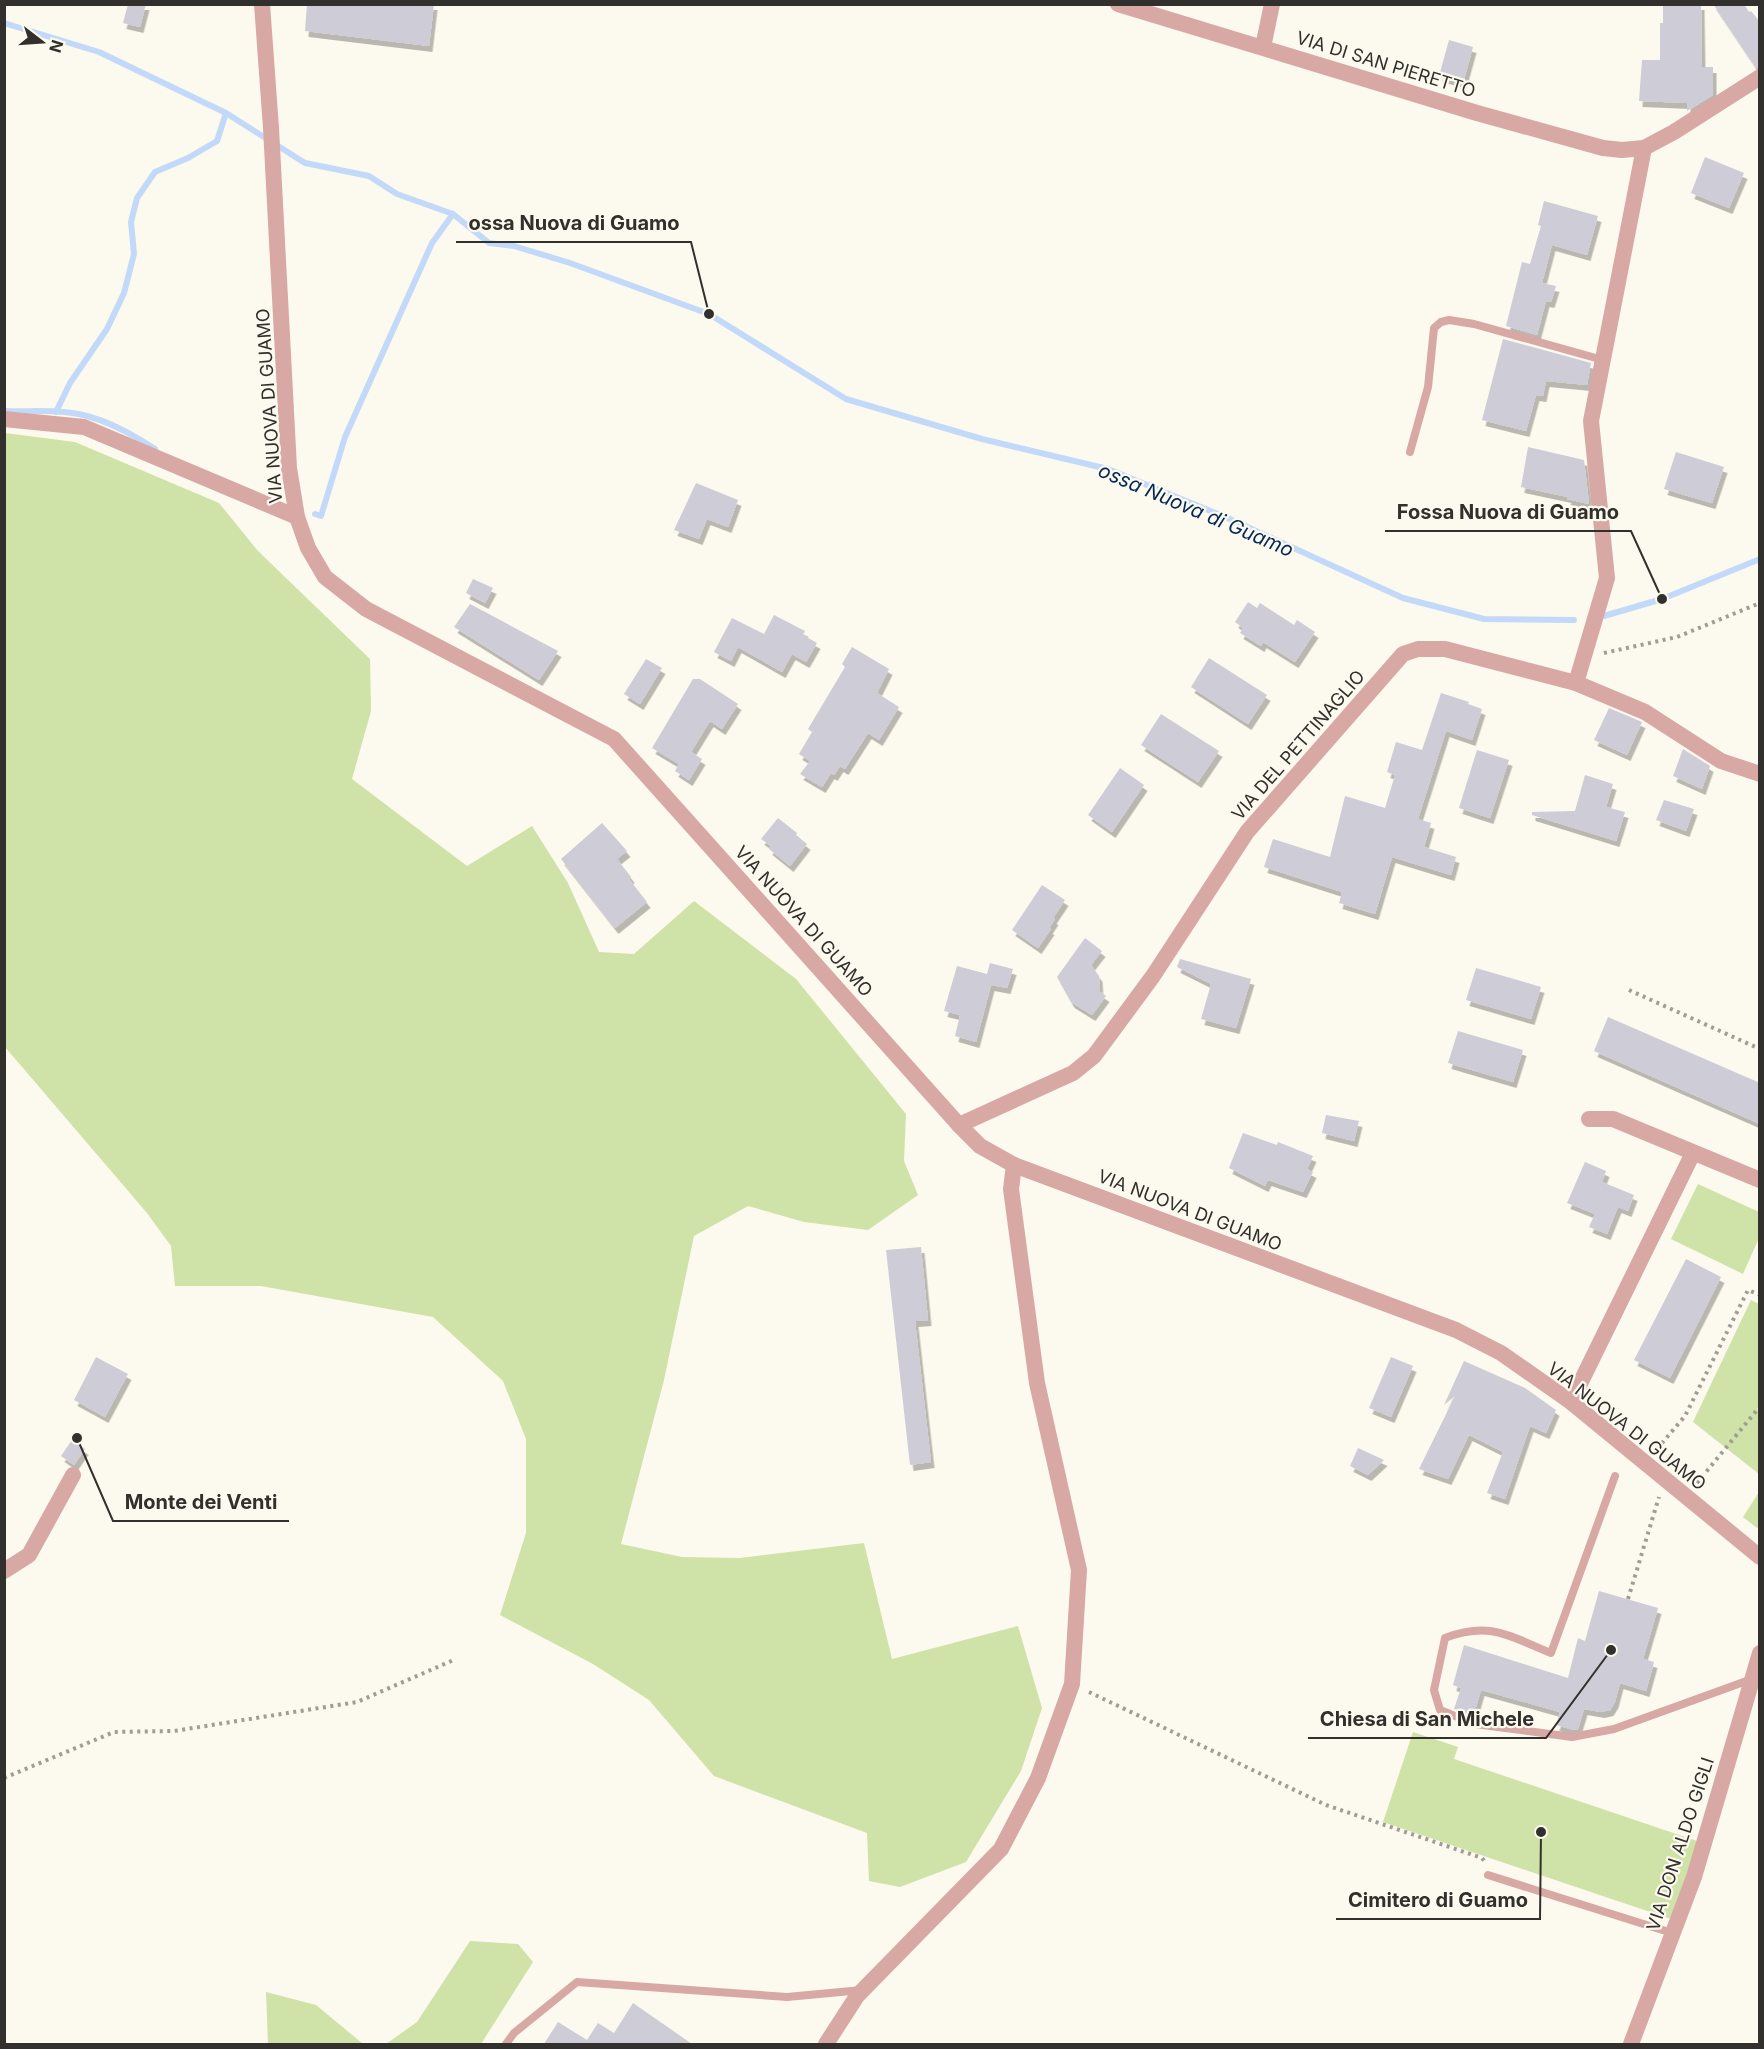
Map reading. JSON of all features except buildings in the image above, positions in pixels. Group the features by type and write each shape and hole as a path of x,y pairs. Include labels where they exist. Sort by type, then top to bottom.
{"street":[{"name":"VIA NUOVA DI GUAMO","path":"262,4 273,160 289,468 297,517 308,548 325,577 366,609 614,739 980,1146 1014,1165 1456,1330 1501,1353 1571,1402 1759,1554"},
{"name":"VIA DI SAN PIERETTO","path":"1118,4 1477,113 1603,148 1622,150 1644,148 1674,132 1760,77"},
{"path":"1263,47 1272,4"},
{"path":"1576,683 1607,578 1591,421 1644,148"},
{"path":"4,419 84,427 297,517"},
{"name":"VIA DEL PETTINAGLIO","path":"959,1125 1073,1073 1094,1056 1153,976 1247,832 1403,654 1418,649 1445,649 1576,683 1646,712 1721,761 1760,774"},
{"path":"1589,1119 1613,1119 1760,1180"},
{"path":"1571,1402 1693,1153"},
{"path":"826,2044 857,1996 1001,1849 1038,1778 1072,1684 1078,1570 1037,1383 1011,1189 1014,1165"},
{"path":"4,1571 29,1555 73,1475"},
{"name":"VIA DON ALDO GIGLI","path":"1631,2044 1694,1876 1760,1653"}],"lane":[{"path":"1410,452 1428,387 1434,328 1441,322 1449,320 1474,324 1603,360"},
{"path":"1615,1476 1551,1653 1494,1630 1464,1631 1445,1638 1434,1690 1440,1710 1475,1724 1572,1737 1614,1729 1752,1678"},
{"path":"1488,1875 1672,1933"},
{"path":"506,2044 514,2033 577,1982 787,1996 863,1990"}],"path":[{"path":"1582,657 1677,637 1760,603"},
{"path":"1629,990 1760,1049"},
{"path":"1645,1463 1685,1416 1748,1290 1760,1295"},
{"path":"1692,1502 1696,1484 1757,1410"},
{"path":"1628,1599 1664,1479"},
{"path":"4,1778 114,1732 174,1731 357,1702 456,1659"},
{"path":"1072,1684 1326,1805 1482,1858 1486,1863 1488,1875"}],"green space":[{"path":"5,433 75,442 219,503 258,551 370,659 371,711 352,779 467,866 532,826 568,883 599,952 634,954 694,901 796,979 906,1114 904,1161 918,1195 868,1230 804,1222 748,1206 694,1236 664,1380 621,1544 682,1557 740,1558 864,1543 892,1659 1018,1626 1042,1708 1021,1771 966,1862 900,1887 869,1881 867,1833 714,1776 649,1700 593,1664 500,1615 526,1533 526,1439 503,1381 433,1317 261,1286 175,1286 171,1246 147,1213 5,1047"},
{"path":"1698,1184 1759,1212 1759,1238 1743,1274 1671,1239"},
{"path":"1751,1300 1759,1304 1760,1404 1757,1409 1760,1411 1759,1474 1693,1422"},
{"path":"1759,1492 1759,1525 1757,1528 1743,1517"},
{"path":"1413,1732 1458,1747 1454,1759 1700,1842 1674,1920 1383,1822"},
{"path":"470,1941 518,1944 533,1962 481,2044 386,2044 417,2022"},
{"path":"266,1992 316,2005 363,2044 268,2044"}],"waterway":[{"name":"ossa Nuova di Guamo","path":"4,23 99,52 226,113 305,163 369,176 397,194 453,214 489,243 514,246 570,263 709,314 846,399 982,439 1108,469 1230,519 1403,598 1484,619 1574,620"},
{"path":"56,412 70,383 107,329 124,293 134,254 131,222 137,198 155,172 188,158 217,141 226,113"},
{"path":"315,514 321,516 345,437 432,243 453,214"},
{"path":"4,411 54,411 83,415 111,425 155,449"},
{"path":"1604,616 1662,599 1760,559"}],"place":[{"name":"ossa Nuova di Guamo","path":"709,314"},
{"name":"Fossa Nuova di Guamo","path":"1662,599"},
{"name":"Monte dei Venti","path":"77,1438"},
{"name":"Chiesa di San Michele","path":"1611,1650"},
{"name":"Cimitero di Guamo","path":"1541,1832"}]}
